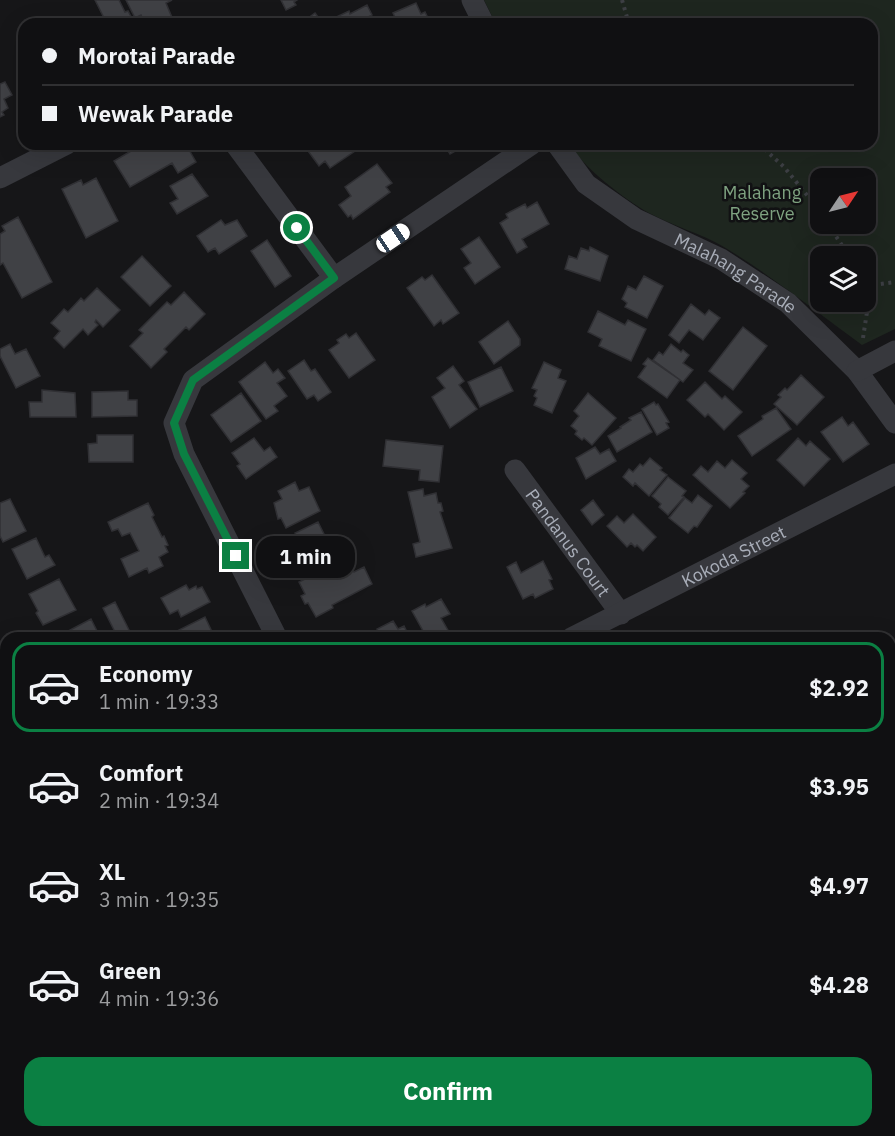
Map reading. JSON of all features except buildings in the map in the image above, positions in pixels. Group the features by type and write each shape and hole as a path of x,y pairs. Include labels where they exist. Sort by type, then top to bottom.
{"street":[{"path":"472,0 481,18"},
{"path":"0,178 56,150"},
{"path":"240,150 334,278"},
{"path":"275,632 184,454 174,423 193,380 334,278 523,150"},
{"name":"Malahang Parade","path":"561,150 586,184 636,219 721,259 788,303 857,371 895,423"},
{"path":"857,371 895,351"},
{"name":"Pandanus Court","path":"514,470 621,614"},
{"name":"Kokoda Street","path":"584,632 895,474"}],"path":[{"path":"622,0 627,18"},
{"path":"766,150 784,167 810,199"},
{"path":"876,285 895,282"},
{"path":"863,338 867,312"}],"green space":[{"name":"Malahang Reserve","path":"484,0 895,0 895,329 862,345 817,312 876,312 876,246 810,246 810,306 724,247 658,218 628,200 584,163 574,150 878,150 878,18 493,18"}],"route":[{"path":"236,556 184,454 174,423 193,380 334,278 297,228"}]}
